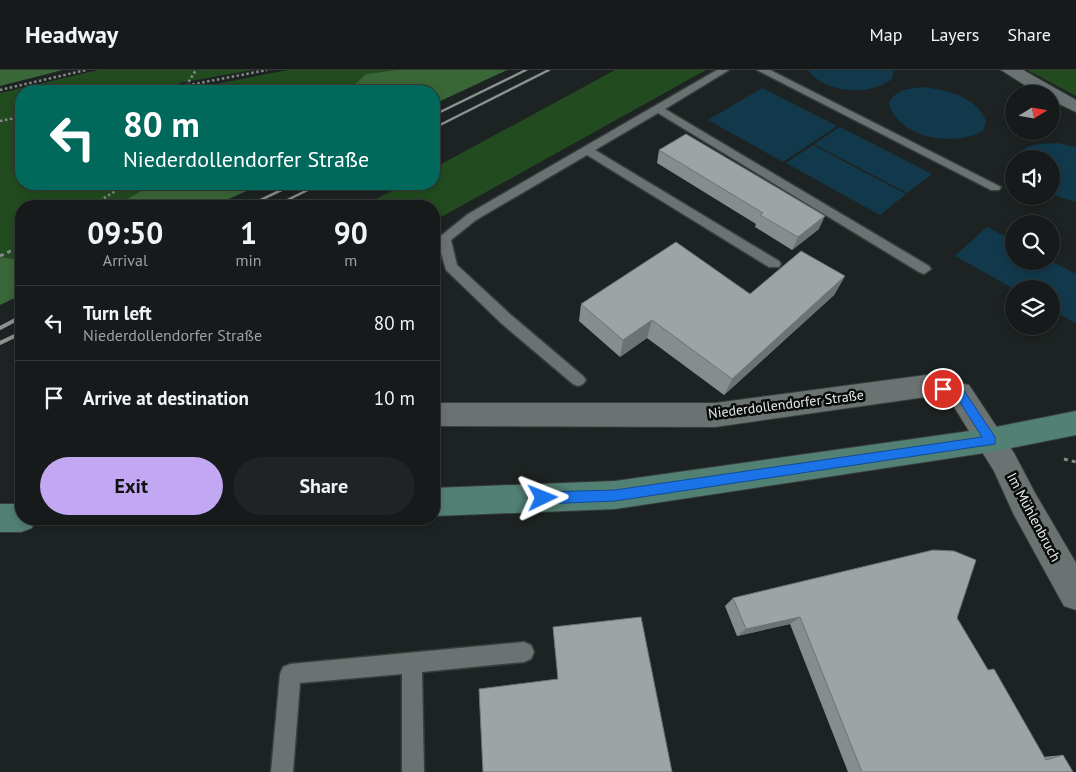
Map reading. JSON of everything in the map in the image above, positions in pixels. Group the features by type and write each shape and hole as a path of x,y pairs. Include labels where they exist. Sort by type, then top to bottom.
{"main road":[{"path":"440,502 615,495 991,440 1076,423"},
{"path":"0,518 15,518"}],"street":[{"path":"1010,70 1076,107"},
{"name":"Niederdollendorfer Straße","path":"440,415 715,415 926,386 960,392 991,440"},
{"name":"Im Mühlenbruch","path":"991,440 1076,594"}],"lane":[{"path":"578,380 506,319 452,267 444,239 472,217 724,70"},
{"path":"762,70 995,187"},
{"path":"658,108 924,269"},
{"path":"587,150 774,264"},
{"path":"282,772 290,674 524,652"},
{"path":"412,663 413,772"}],"path":[{"path":"22,85 86,70"},
{"path":"187,85 196,70"},
{"path":"191,85 267,70"},
{"path":"0,90 15,87"},
{"path":"0,121 15,118"},
{"path":"101,200 117,190"},
{"path":"0,256 15,249"}],"green space":[{"path":"0,70 63,70 0,86"},
{"path":"98,70 253,70 179,83 179,85 34,85"},
{"path":"288,70 395,70 366,74 354,85 210,85"},
{"path":"395,70 507,70 440,101 440,85 354,85 366,74"},
{"path":"615,70 706,70 440,218 440,200 374,200 394,190 440,190 440,165"},
{"path":"1027,70 1076,70 1076,96 1060,88 1060,85 1055,85"},
{"path":"15,89 15,190 143,190 125,200 15,200 15,259 0,257 0,93"},
{"path":"143,190 249,190 226,200 125,200"},
{"path":"0,257 15,259 15,298 0,305"}],"water":[{"path":"808,70 893,71 892,79 883,84 861,90 848,90 825,84"},
{"path":"922,87 951,92 968,100 981,112 986,121 983,131 971,136 943,139 915,132 904,125 894,115 889,103 899,92"},
{"path":"762,88 837,126 783,162 708,120"},
{"path":"840,127 932,174 907,193 814,144"},
{"path":"1058,143 1076,147 1076,202 1060,197 1060,150 1023,150 1040,144"},
{"path":"813,145 906,194 880,215 786,163"},
{"path":"987,227 1005,236 1005,270 1060,270 1060,266 1076,274 1076,323 1060,315 1060,280 1005,280 1005,284 955,256"}],"building":[{"path":"686,134 825,216 798,237 760,215 763,213 659,150"},
{"path":"676,242 750,294 801,251 845,276 732,379 652,320 623,340 581,304"},
{"path":"933,550 954,551 976,560 957,618 988,670 994,669 1046,760 1063,755 1073,772 862,772 800,617 746,629 733,598"},
{"path":"641,617 672,772 483,772 479,689 558,679 553,627"}],"railway":[{"path":"440,112 526,70"},
{"path":"440,125 549,70"},
{"path":"261,200 281,190"},
{"path":"287,200 308,190"},
{"path":"0,328 15,320"},
{"path":"0,343 15,336"}],"route":[{"path":"543,498 615,495 991,440 960,392 943,389"}]}
